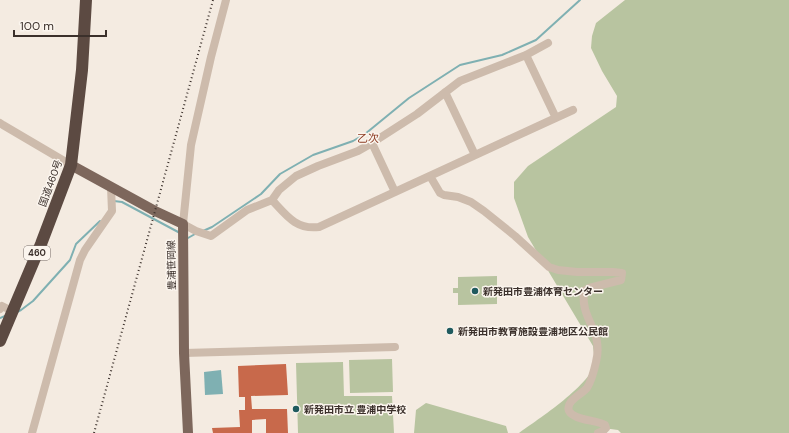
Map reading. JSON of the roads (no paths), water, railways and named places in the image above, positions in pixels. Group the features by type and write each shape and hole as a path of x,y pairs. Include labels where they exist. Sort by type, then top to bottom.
{"highway":[{"name":"国道460号","path":"0,341 6,310 40,244 71,165 82,70 86,0"}],"main road":[{"path":"71,165 154,211 183,224"},
{"name":"豊浦笹岡線","path":"183,224 184,353 188,433"}],"street":[{"path":"226,0 211,57 191,145 183,224 196,231 211,236 247,210 272,200 279,190 296,176 358,151 372,143 416,114 460,81 526,55 548,43"},
{"path":"526,55 556,118"},
{"path":"445,92 475,155"},
{"path":"272,200 292,222 312,228 319,227 573,110"},
{"path":"0,122 71,165"},
{"path":"372,143 394,192"},
{"path":"430,176 440,193 464,200 484,211 549,267 558,270 577,272 622,273 621,280 589,288 584,291 583,306 596,334 599,350 593,375 587,388 571,402 568,408 573,416 600,422 605,425 606,428 598,433"},
{"path":"32,433 80,260 85,250 112,211 111,187"},
{"path":"184,353 395,347"}],"water":[{"path":"221,370 223,394 205,395 204,372"}],"waterway":[{"path":"203,231 212,227 261,194 280,174 313,155 353,141 365,134 409,98 460,65 502,55 536,40 580,0"},
{"path":"114,201 122,202 180,233"},
{"path":"17,312 33,301 70,260 76,244 100,221"},
{"path":"188,238 195,234"},
{"path":"0,318 5,316"}],"railway":[{"path":"94,433 213,0"}],"place":[{"name":"新発田市豊浦体育センター","path":"475,291"},
{"name":"新発田市教育施設豊浦地区公民館","path":"450,331"},
{"name":"新発田市立 豊浦中学校","path":"296,409"}],"district":[{"name":"乙次","path":"368,138"}]}
